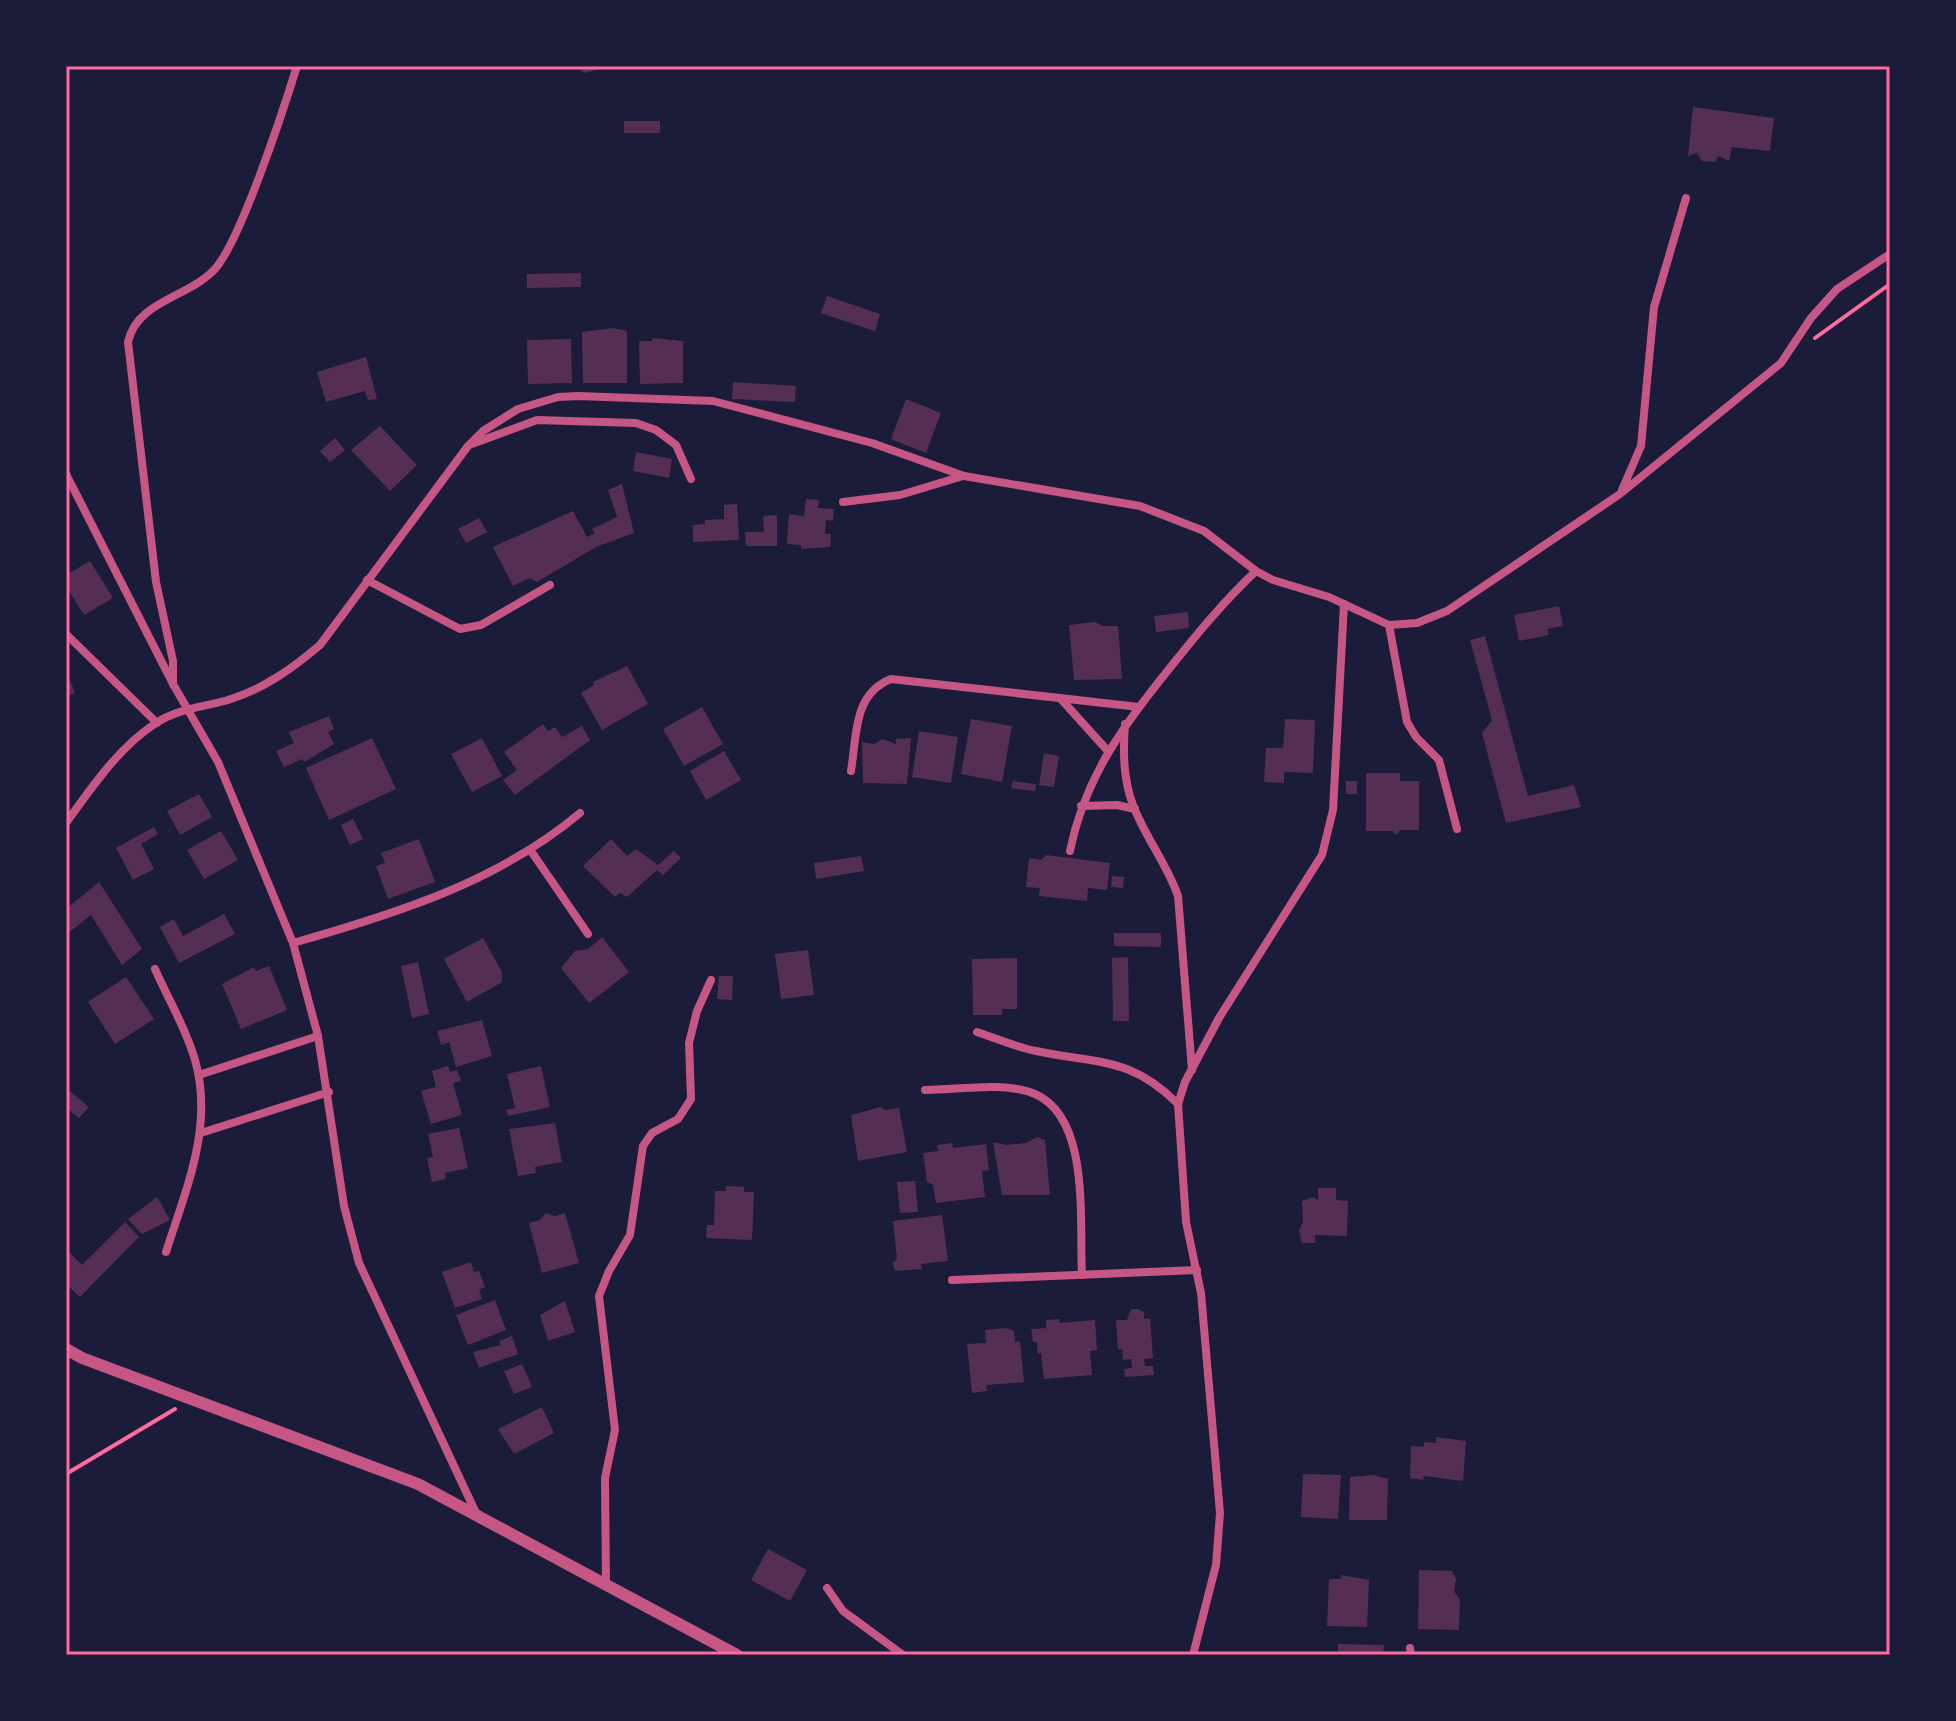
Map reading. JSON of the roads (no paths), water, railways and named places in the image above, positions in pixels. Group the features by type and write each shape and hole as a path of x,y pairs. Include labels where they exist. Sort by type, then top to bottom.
{"street":[{"path":"173,684 173,661 156,582 128,342 141,316 203,279 228,251 297,66"},
{"path":"1620,494 1641,446 1652,317 1662,270 1686,198"},
{"path":"66,823 114,760 157,723 189,709 256,689 300,662 320,645 468,446 500,419 558,397 677,397 738,407 872,443 964,476 1164,513 1204,531 1256,571 1344,604 1389,625 1417,623 1447,611 1620,494 1781,363 1811,318 1837,289 1890,254"},
{"path":"468,446 537,420 636,423 656,430 676,445 691,479"},
{"path":"66,474 173,684 218,762 293,943 318,1036 329,1092 344,1206 359,1263 476,1513"},
{"path":"843,502 900,495 964,476"},
{"path":"1070,851 1081,806 1107,750 1214,613 1256,571"},
{"path":"367,580 460,629 481,625 550,585"},
{"path":"1193,1655 1216,1565 1220,1513 1197,1270 1186,1222 1178,1104 1231,998 1312,875 1325,844 1333,810 1344,604"},
{"path":"1389,625 1407,722 1416,737 1439,760 1457,829"},
{"path":"66,634 157,723"},
{"path":"851,771 861,703 869,692 891,679 1139,707"},
{"path":"1060,698 1107,750"},
{"path":"1125,724 1124,758 1135,809 1172,878 1178,896 1192,1071"},
{"path":"1081,806 1117,805 1135,809"},
{"path":"293,943 374,920 454,890 531,851 580,813"},
{"path":"531,851 588,934"},
{"path":"155,969 189,1042 199,1075 201,1133 166,1252"},
{"path":"606,1587 605,1478 615,1430 599,1296 609,1271 630,1235 643,1146 652,1133 678,1119 691,1099 689,1043 697,1011 711,980"},
{"path":"977,1032 1035,1051 1120,1064 1153,1082 1178,1104"},
{"path":"199,1075 318,1036"},
{"path":"925,1090 1010,1089 1034,1093 1055,1105 1069,1125 1075,1148 1082,1275"},
{"path":"201,1133 329,1092"},
{"path":"952,1280 1197,1270"},
{"path":"66,1349 82,1358 366,1462 476,1513 606,1587 737,1655"},
{"path":"827,1588 843,1611 903,1655"}]}
